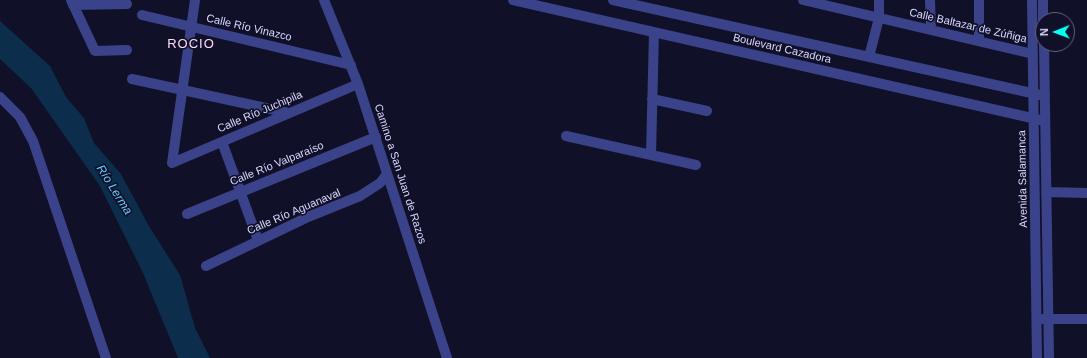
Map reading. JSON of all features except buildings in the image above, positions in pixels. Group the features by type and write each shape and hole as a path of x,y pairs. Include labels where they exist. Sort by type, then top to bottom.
{"street":[{"path":"182,90 196,0"},
{"name":"Camino a San Juan de Razos","path":"324,0 351,65 376,136 447,358"},
{"name":"Boulevard Cazadora","path":"513,0 1045,122"},
{"name":"Boulevard Cazadora","path":"613,0 1045,96"},
{"name":"Calle Baltazar de Zúñiga","path":"803,0 829,3 879,18 1033,54"},
{"path":"869,57 879,18 879,0"},
{"path":"930,0 931,30"},
{"path":"979,0 979,41"},
{"name":"Avenida Salamanca","path":"1032,0 1038,358"},
{"path":"1043,0 1043,12"},
{"path":"127,4 72,3 95,51 127,50"},
{"name":"Calle Río Vinazco","path":"142,15 351,65"},
{"path":"651,155 654,32"},
{"name":"Avenida Salamanca","path":"1044,52 1049,358"},
{"path":"132,79 289,113"},
{"name":"Calle Río Juchipila","path":"182,90 172,163 358,84"},
{"path":"0,97 20,117 33,141 106,358"},
{"path":"652,99 707,111"},
{"name":"Calle Río Valparaíso","path":"187,214 376,136"},
{"path":"566,136 696,165"},
{"path":"222,142 258,240"},
{"name":"Calle Río Aguanaval","path":"206,266 258,240 360,196 380,183 387,174"},
{"path":"1046,192 1087,193"},
{"path":"1037,318 1087,319"}],"water":[{"name":"Río Lerma","path":"0,21 50,66 66,97 84,118 94,143 121,174 150,228 180,275 195,328 210,358 178,358 143,273 100,186 31,88 0,59"}],"district":[{"name":"ROCIO","path":"191,44"}]}
